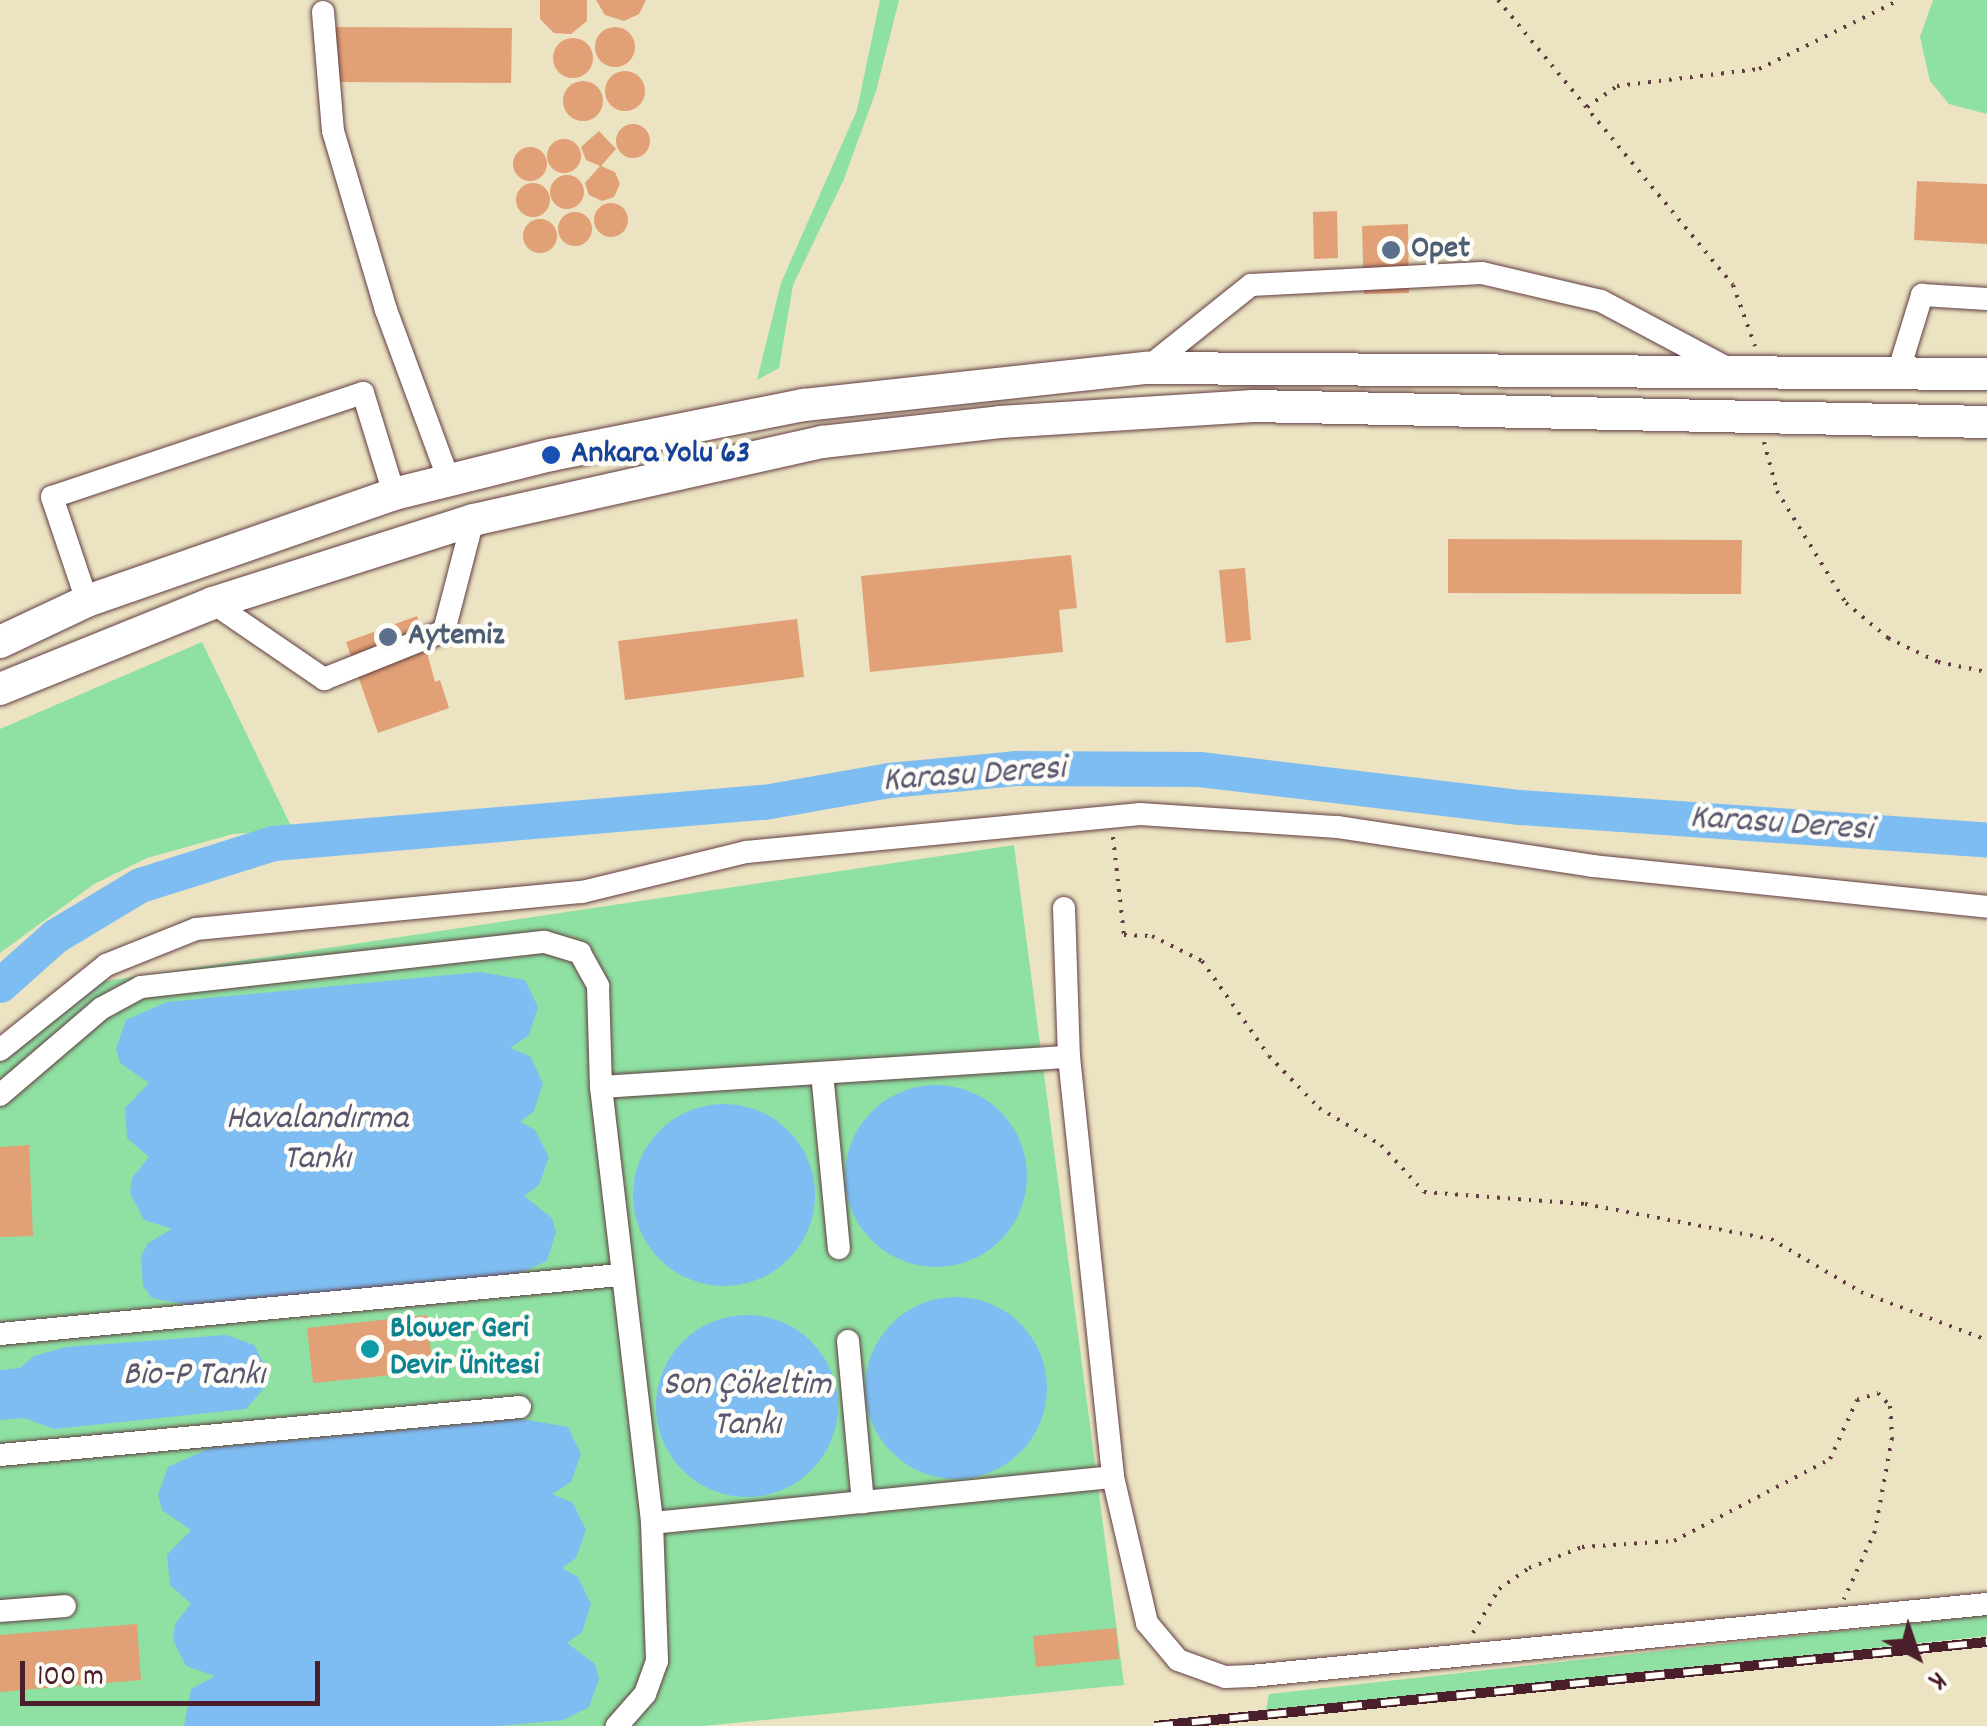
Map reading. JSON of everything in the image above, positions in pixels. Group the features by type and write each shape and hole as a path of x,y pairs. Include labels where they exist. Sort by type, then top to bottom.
{"highway":[{"path":"0,642 87,600 448,478 804,405 1147,368 1987,374"},
{"path":"0,689 213,603 473,520 822,442 1000,422 1253,406 1987,422"}],"lane":[{"path":"323,12 332,130 386,310 448,478"},
{"path":"1147,368 1251,285 1482,273 1602,301 1745,371"},
{"path":"1898,372 1922,295 1987,298"},
{"path":"87,600 52,496 363,393 394,494"},
{"path":"213,603 324,679 444,631 473,520"},
{"path":"0,1050 106,965 196,929 582,892 746,852 1111,817 1338,827 1593,866 1987,907"},
{"path":"1064,908 1069,1058 1113,1477 1147,1624 1178,1660 1200,1672 1251,1676 1987,1604"},
{"path":"0,1094 102,1008 142,987 545,942 580,953 595,974 601,1087 620,1275 652,1522 657,1661 646,1694 617,1726"},
{"path":"601,1087 1069,1058"},
{"path":"822,1073 839,1248"},
{"path":"0,1334 620,1275"},
{"path":"848,1341 864,1502"},
{"path":"0,1455 520,1407"},
{"path":"652,1522 1113,1477"},
{"path":"0,1611 65,1606"}],"path":[{"path":"1498,0 1734,284 1752,326 1745,371"},
{"path":"1587,107 1616,86 1759,69 1899,0"},
{"path":"1758,418 1777,490 1846,603 1888,638 1938,662 1987,672"},
{"path":"1111,817 1124,935 1152,936 1202,961 1269,1056 1319,1108 1381,1145 1424,1192 1585,1204 1771,1239 1861,1292 1987,1340"},
{"path":"1466,1653 1478,1618 1500,1589 1530,1568 1582,1547 1674,1541 1754,1502 1830,1458 1858,1400 1878,1394 1890,1406 1892,1438 1876,1531 1836,1616"}],"green space":[{"path":"880,0 899,0 876,91 844,179 793,285 779,368 757,380 781,283 857,110"},
{"path":"1933,0 1987,0 1987,114 1949,104 1930,81 1920,37"},
{"path":"202,642 293,830 233,834 147,858 94,884 0,953 0,729"},
{"path":"1014,845 1124,1685 703,1726 0,1726 0,1050 93,983"},
{"path":"1987,1615 1987,1636 1265,1714 1269,1694"}],"water":[{"name":"Havalandırma Tankı","path":"480,972 525,980 538,1007 529,1035 510,1048 530,1056 543,1083 534,1111 520,1122 535,1130 549,1157 539,1185 524,1196 552,1218 556,1232 547,1261 520,1273 195,1306 152,1298 143,1286 141,1256 148,1243 172,1229 144,1220 130,1193 132,1178 149,1157 127,1138 125,1108 149,1083 120,1063 116,1048 126,1020 167,1002"},
{"path":"936,1085 971,1092 1000,1112 1020,1141 1027,1176 1020,1211 1000,1240 971,1260 936,1267 901,1260 872,1240 852,1211 845,1176 852,1141 872,1112 901,1092"},
{"name":"Son Çökeltim Tankı","path":"724,1104 759,1111 788,1131 808,1160 815,1195 808,1230 788,1259 759,1279 724,1286 689,1279 660,1259 640,1230 633,1195 640,1160 660,1131 689,1111"},
{"name":"Son Çökeltim Tankı","path":"956,1297 991,1304 1020,1324 1040,1353 1047,1388 1040,1423 1020,1452 991,1472 956,1479 921,1472 892,1452 872,1423 865,1388 872,1353 892,1324 921,1304"},
{"name":"Son Çökeltim Tankı","path":"747,1315 782,1322 811,1342 831,1371 838,1406 831,1441 811,1470 782,1490 747,1497 712,1490 683,1470 663,1441 656,1406 663,1371 683,1342 712,1322"},
{"name":"Bio-P Tankı","path":"226,1335 254,1345 268,1371 266,1386 246,1409 54,1429 24,1418 0,1420 0,1370 20,1368 34,1356 66,1347"},
{"path":"522,1419 568,1427 581,1454 571,1482 552,1494 573,1503 586,1530 576,1558 562,1568 578,1577 591,1604 582,1632 567,1643 595,1664 599,1679 589,1707 563,1720 496,1726 184,1726 191,1689 215,1676 186,1666 173,1640 175,1624 191,1604 170,1585 167,1555 191,1530 162,1510 158,1495 168,1467 210,1448"}],"building":[{"path":"540,0 587,0 587,21 571,34 554,33 540,19"},
{"path":"596,0 646,0 639,14 624,21 605,15"},
{"path":"335,27 512,28 511,83 334,82"},
{"path":"615,27 629,33 635,47 629,61 615,67 601,61 595,47 601,33"},
{"path":"573,38 587,44 593,58 587,72 573,78 559,72 553,58 559,44"},
{"path":"625,71 639,77 645,91 639,105 625,111 611,105 605,91 611,77"},
{"path":"583,81 597,87 603,101 597,115 583,121 569,115 563,101 569,87"},
{"path":"633,124 645,129 650,141 645,153 633,158 621,153 616,141 621,129"},
{"path":"599,131 616,149 601,166 615,172 620,184 614,197 602,201 589,195 585,183 600,166 586,160 581,147"},
{"path":"564,139 576,144 581,156 576,168 564,173 552,168 547,156 552,144"},
{"path":"530,147 542,152 547,164 542,176 530,181 518,176 513,164 518,152"},
{"path":"567,175 579,180 584,192 579,204 567,209 555,204 550,192 555,180"},
{"path":"1917,181 1987,184 1987,244 1914,240"},
{"path":"533,183 545,188 550,200 545,212 533,217 521,212 516,200 521,188"},
{"path":"611,203 623,208 628,220 623,232 611,237 599,232 594,220 599,208"},
{"path":"1337,211 1338,258 1314,259 1313,212"},
{"path":"575,212 587,217 592,229 587,241 575,246 563,241 558,229 563,217"},
{"path":"540,219 552,224 557,236 552,248 540,253 528,248 523,236 528,224"},
{"path":"1408,224 1409,293 1364,294 1362,226"},
{"path":"1448,539 1742,540 1741,594 1448,593"},
{"path":"1071,555 1077,608 1059,610 1063,652 870,672 861,576"},
{"path":"1245,568 1251,640 1226,643 1219,570"},
{"path":"417,616 435,682 440,680 449,708 378,733 346,642"},
{"path":"797,619 804,677 625,700 618,641"},
{"path":"29,1145 33,1236 0,1237 0,1147"},
{"name":"Blower Geri Devir Ünitesi","path":"427,1315 433,1371 313,1383 307,1328"},
{"path":"137,1624 141,1680 0,1692 0,1635"},
{"path":"1116,1628 1119,1659 1036,1667 1033,1636"}],"waterway":[{"name":"Karasu Deresi","path":"0,985 55,936 140,885 273,843 764,802 889,780 1015,768 1199,769 1520,807 1987,840"}],"railway":[{"path":"1154,1726 1987,1642"}],"place":[{"name":"Opet","path":"1391,250"},
{"name":"Ankara Yolu 63","path":"551,455"},
{"name":"Aytemiz","path":"388,637"},
{"name":"Blower Geri Devir Ünitesi","path":"370,1349"}]}
